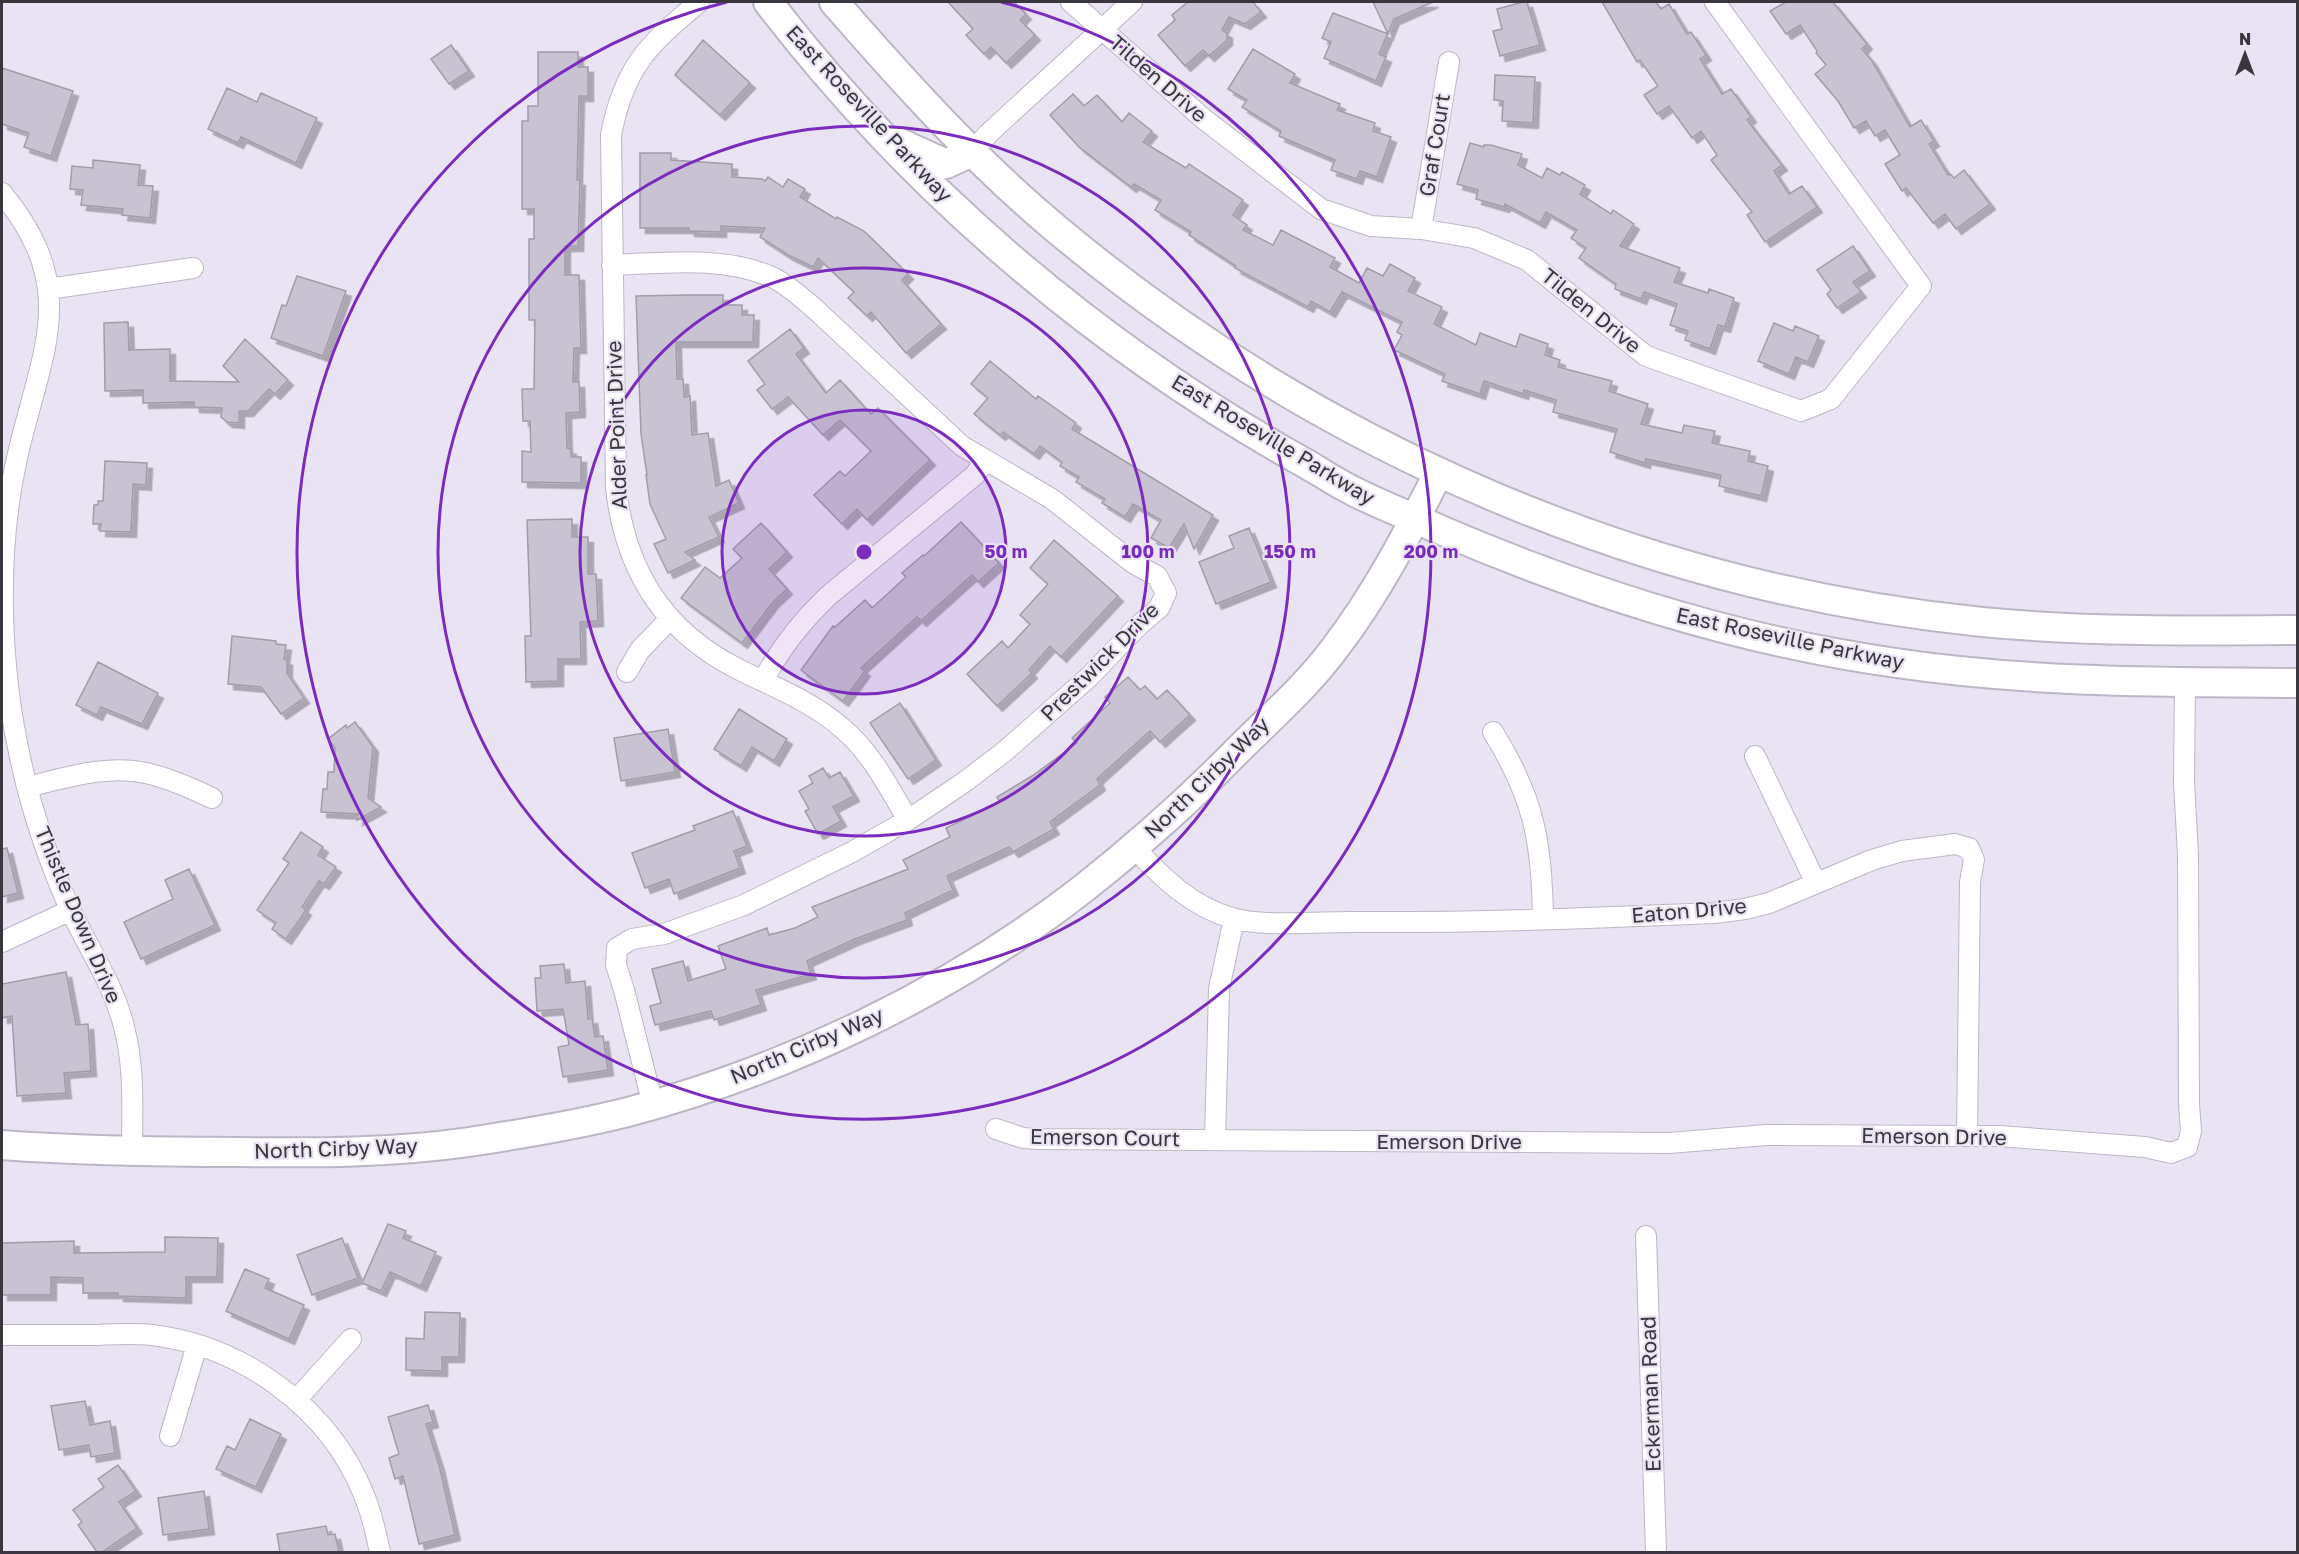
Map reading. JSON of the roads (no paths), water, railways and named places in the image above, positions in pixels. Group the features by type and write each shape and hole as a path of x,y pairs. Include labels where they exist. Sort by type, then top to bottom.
{"main road":[{"name":"East Roseville Parkway","path":"768,2 832,80 880,133 974,226 1059,299 1098,329 1231,420 1352,491 1513,561 1620,599 1741,633 1798,645 1891,663 1972,673 2102,682 2298,683"},
{"path":"834,2 920,100 972,152 1052,225 1176,321 1300,401 1353,431 1439,472 1537,514 1637,550 1816,597 1896,611 2042,627 2115,631 2298,630"},
{"path":"880,133 946,164 972,152"},
{"name":"North Cirby Way","path":"2,1145 132,1152 318,1153 418,1148 562,1126 653,1105 741,1076 817,1046 880,1016 999,948 1082,890 1190,798 1303,687 1357,619 1400,550 1439,472"}],"street":[{"name":"Alder Point Drive","path":"699,2 669,26 650,46 623,87 611,135 616,488 624,536 643,580 670,619 687,637 709,654 790,693 843,728 862,749 908,820"},
{"name":"Tilden Drive","path":"1071,2 1205,120 1322,209 1371,226 1421,229 1474,238 1527,260 1646,356 1801,411 1831,399 1921,286 1715,2"},
{"path":"972,152 989,133 1132,2"},
{"name":"Graf Court","path":"1421,229 1449,62"},
{"name":"Thistle Down Drive","path":"2,193 16,211 39,250 48,289 49,334 9,459 3,612 7,678 27,787 45,845 70,910 111,991 125,1030 130,1069 132,1152"},
{"name":"Prestwick Drive","path":"612,265 700,262 738,268 773,278 794,291 815,309 962,446 1052,499 1133,563 1157,576 1166,593 1159,608 1045,718 963,783 908,820 852,852 744,904 664,934 632,939 617,948 616,965 653,1105"},
{"path":"48,289 193,268"},
{"path":"763,681 789,638 807,616 828,596 975,475 985,460"},
{"path":"627,672 640,650 670,619"},
{"name":"Emerson Drive","path":"1215,1140 1669,1143 1766,1135 1967,1136 2145,1147 2171,1153 2187,1147 2191,1131 2188,855 2184,782 2185,683"},
{"path":"1493,732 1520,780 1532,811 1541,864 1543,919"},
{"path":"1755,756 1816,883"},
{"path":"27,787 114,770 146,772 177,782 212,798"},
{"name":"Eaton Drive","path":"1134,847 1160,874 1182,892 1216,912 1234,919 1271,922 1406,923 1714,913 1745,909 1769,903 1872,860 1902,851 1955,844 1969,848 1974,860 1970,882 1967,1136"},
{"path":"2,942 70,910"},
{"path":"1215,1140 1219,989 1234,919"},
{"name":"Emerson Court","path":"996,1129 1023,1138 1215,1140"},
{"name":"Eckerman Road","path":"1646,1236 1656,1552"},
{"path":"2,1335 150,1335 197,1345 250,1367 296,1400 332,1439 349,1464 368,1505 380,1552"},
{"path":"296,1400 351,1339"},
{"path":"170,1436 197,1345"}]}
